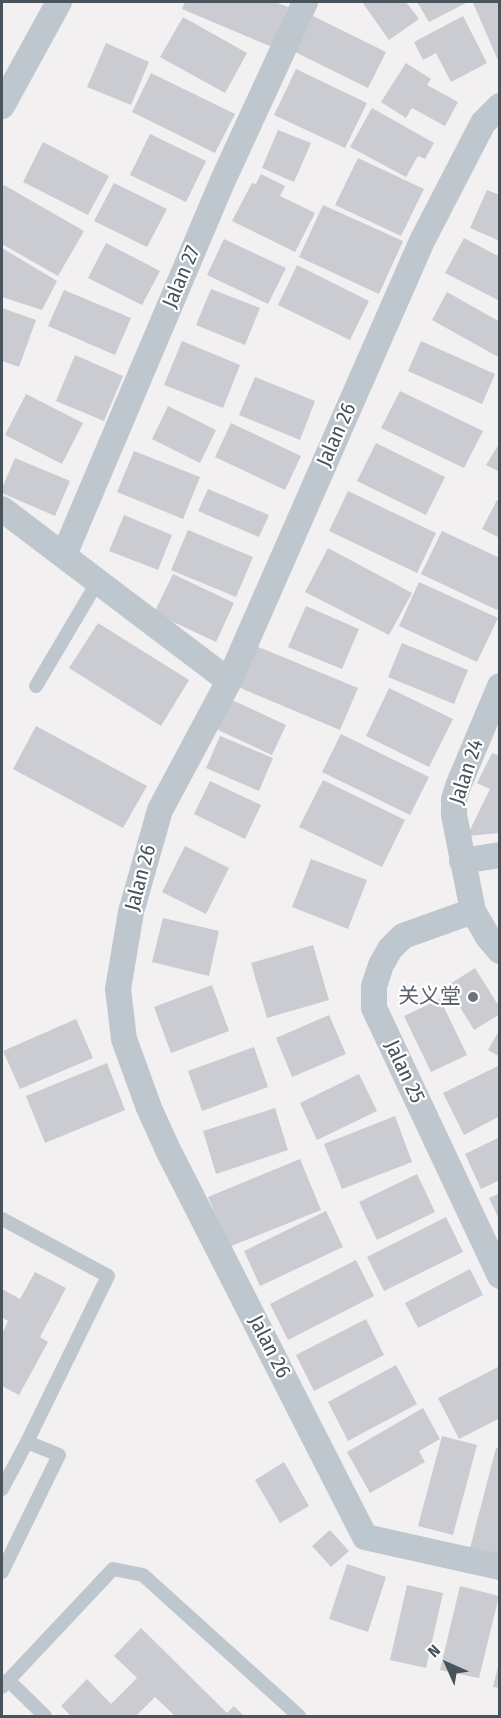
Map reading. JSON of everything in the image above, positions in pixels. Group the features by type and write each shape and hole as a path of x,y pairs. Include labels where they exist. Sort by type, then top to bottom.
{"street":[{"path":"2,106 59,2"},
{"name":"Jalan 27","path":"64,555 219,191 305,2"},
{"name":"Jalan 26","path":"500,106 483,123 422,241 228,681 160,810 131,912 118,989 124,1039 149,1108 168,1150 365,1537 500,1567"},
{"path":"2,509 228,681"},
{"name":"Jalan 24","path":"500,686 454,800 454,816 473,911 488,937 500,951"},
{"path":"462,861 500,855"},
{"name":"Jalan 25","path":"473,911 403,936 390,949 381,965 374,986 374,1008 500,1276"}],"lane":[{"path":"36,686 98,581"},
{"path":"2,1219 108,1276 2,1489"},
{"path":"2,1572 59,1455 27,1442"},
{"path":"45,1716 5,1684 113,1569 143,1575 299,1716"}],"building":[{"path":"185,2 275,2 288,7 272,47 182,9"},
{"path":"362,2 406,2 419,19 389,40"},
{"path":"417,2 468,2 429,22"},
{"path":"500,2 500,65 473,3"},
{"path":"313,16 386,52 368,88 295,52"},
{"path":"463,16 487,63 451,82 436,53 423,60 414,42"},
{"path":"183,17 247,53 225,93 160,57"},
{"path":"106,43 149,62 131,105 87,87"},
{"path":"406,63 431,79 427,85 458,102 445,126 412,108 406,118 381,102"},
{"path":"296,69 367,103 345,148 274,115"},
{"path":"151,73 235,114 215,153 132,112"},
{"path":"372,108 434,143 425,159 418,156 406,177 350,147"},
{"path":"278,130 311,143 294,182 262,168"},
{"path":"150,134 206,161 186,202 130,175"},
{"path":"43,142 109,176 88,215 23,182"},
{"path":"358,158 424,189 401,236 335,205"},
{"path":"261,174 285,186 280,196 315,213 295,252 232,221 252,183 256,184"},
{"path":"114,183 167,209 147,247 94,221"},
{"path":"4,185 84,231 58,276 2,244 2,190"},
{"path":"487,190 500,195 500,241 470,228"},
{"path":"323,205 403,241 379,294 299,257"},
{"path":"464,238 500,257 500,301 445,273"},
{"path":"224,239 286,268 268,304 207,275"},
{"path":"106,243 160,271 142,305 88,278"},
{"path":"2,248 57,281 42,310 2,297"},
{"path":"297,265 369,301 350,340 278,305"},
{"path":"211,289 260,308 245,345 196,325"},
{"path":"64,290 131,318 115,355 48,326"},
{"path":"447,292 500,322 500,358 432,320"},
{"path":"2,308 36,320 19,367 2,361"},
{"path":"182,341 240,365 223,408 164,385"},
{"path":"421,341 495,374 482,404 408,371"},
{"path":"75,355 123,376 104,421 56,401"},
{"path":"255,377 315,401 300,440 239,415"},
{"path":"400,391 483,431 464,468 381,428"},
{"path":"26,394 83,423 62,464 5,435"},
{"path":"168,406 216,430 200,463 152,439"},
{"path":"231,423 301,456 285,490 215,457"},
{"path":"500,442 500,472 486,465"},
{"path":"376,443 445,477 426,515 357,481"},
{"path":"134,451 200,477 183,519 117,492"},
{"path":"15,458 70,481 55,516 2,493"},
{"path":"208,489 269,515 259,537 198,511"},
{"path":"348,491 436,533 417,573 329,531"},
{"path":"497,500 500,502 500,538 482,529"},
{"path":"124,515 172,535 158,570 109,551"},
{"path":"188,530 253,557 236,597 171,570"},
{"path":"442,531 500,558 500,604 497,610 421,574"},
{"path":"328,548 412,593 389,635 305,592"},
{"path":"173,574 234,603 216,642 154,613"},
{"path":"419,582 498,618 477,662 399,626"},
{"path":"306,606 359,629 342,669 288,647"},
{"path":"98,623 189,680 161,726 69,668"},
{"path":"402,643 468,670 454,704 388,677"},
{"path":"256,646 358,688 340,730 238,687"},
{"path":"389,688 453,719 429,767 366,736"},
{"path":"230,699 286,725 272,755 216,729"},
{"path":"36,726 147,786 123,828 13,769"},
{"path":"341,734 429,777 410,815 322,772"},
{"path":"220,736 273,758 259,791 206,768"},
{"path":"492,753 500,756 500,833 467,836 490,789 477,783"},
{"path":"323,780 405,820 382,867 299,827"},
{"path":"210,781 261,805 245,839 194,814"},
{"path":"185,846 229,868 206,914 162,892"},
{"path":"311,859 367,880 348,929 292,907"},
{"path":"163,918 219,931 209,976 152,962"},
{"path":"313,945 329,1000 267,1018 251,963"},
{"name":"关义堂","path":"475,968 500,1008 500,1014 474,1030 447,986"},
{"path":"212,985 229,1031 171,1053 154,1007"},
{"path":"440,999 467,1055 431,1072 404,1016"},
{"path":"329,1015 346,1054 292,1077 276,1038"},
{"path":"76,1019 93,1058 20,1089 3,1051"},
{"path":"500,1029 500,1057 488,1050"},
{"path":"254,1047 268,1087 202,1111 188,1071"},
{"path":"107,1063 125,1110 45,1143 26,1096"},
{"path":"498,1066 500,1069 500,1116 464,1135 443,1093"},
{"path":"359,1074 377,1111 317,1140 300,1103"},
{"path":"275,1108 288,1150 216,1174 203,1131"},
{"path":"395,1116 412,1162 342,1189 324,1144"},
{"path":"500,1137 500,1180 481,1189 465,1154"},
{"path":"300,1159 321,1210 229,1247 208,1197"},
{"path":"417,1174 435,1212 377,1240 359,1202"},
{"path":"500,1193 500,1221 489,1198"},
{"path":"326,1211 343,1247 260,1286 244,1251"},
{"path":"446,1217 463,1252 384,1291 367,1257"},
{"path":"356,1260 374,1296 288,1340 270,1304"},
{"path":"470,1269 483,1295 418,1328 405,1303"},
{"path":"35,1272 66,1288 40,1337 48,1342 19,1395 2,1386 2,1334 8,1321 2,1317 2,1289 20,1299"},
{"path":"366,1319 384,1355 314,1391 296,1355"},
{"path":"396,1365 417,1404 348,1441 328,1402"},
{"path":"500,1366 500,1418 459,1439 438,1398"},
{"path":"423,1408 440,1439 419,1451 425,1462 370,1493 347,1452"},
{"path":"442,1436 477,1445 453,1535 418,1526"},
{"path":"496,1448 500,1449 500,1555 470,1548"},
{"path":"284,1462 309,1506 280,1523 255,1480"},
{"path":"330,1530 349,1551 331,1567 312,1546"},
{"path":"347,1564 386,1577 368,1632 329,1619"},
{"path":"407,1585 443,1593 426,1668 390,1660"},
{"path":"460,1586 499,1596 479,1678 440,1670"},
{"path":"141,1628 227,1713 234,1706 244,1716 175,1716 155,1697 136,1716 71,1716 61,1706 87,1679 111,1704 137,1678 114,1656"},
{"path":"500,1663 500,1688 493,1687"}],"place":[{"name":"关义堂","path":"473,997"}]}
